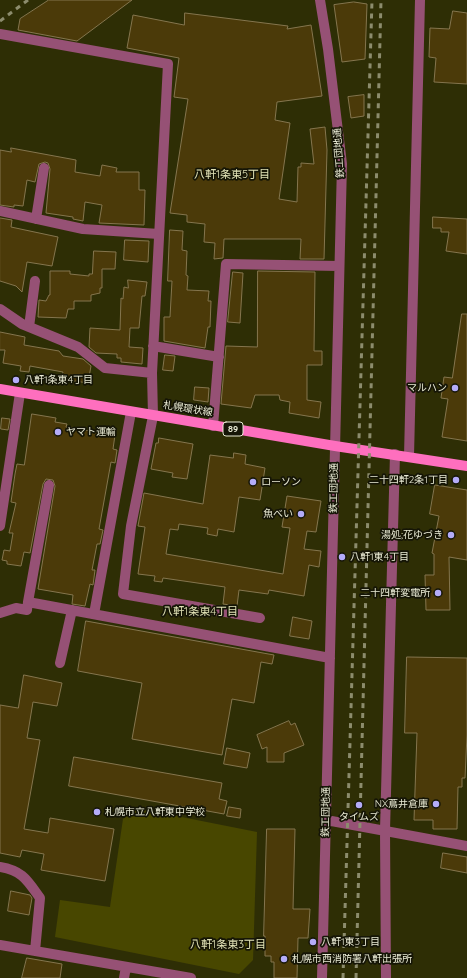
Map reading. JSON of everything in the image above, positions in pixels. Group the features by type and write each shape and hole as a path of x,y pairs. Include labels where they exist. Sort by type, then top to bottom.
{"main road":[{"name":"札幌環状線","path":"0,390 213,426 467,466"}],"street":[{"name":"鉄工団地通","path":"320,0 328,49 342,164 322,978"},
{"path":"409,456 420,0"},
{"path":"0,34 168,64 153,346 153,416 131,526 123,594 260,618"},
{"path":"36,219 44,168"},
{"path":"0,211 83,229 158,234"},
{"path":"213,426 226,264 339,266"},
{"path":"29,327 35,281"},
{"path":"0,309 29,327 78,347 105,368 152,372"},
{"path":"153,346 219,357"},
{"path":"0,526 4,475 20,393"},
{"path":"94,614 131,412"},
{"path":"386,978 385,830 395,454"},
{"path":"0,613 16,608 27,610 49,485"},
{"path":"28,602 330,658"},
{"path":"60,663 72,610"},
{"path":"326,820 467,846"},
{"path":"0,867 15,869 29,883 40,898 35,951"},
{"path":"0,945 191,978"},
{"path":"124,978 126,967"}],"shaded area":[{"path":"136,808 257,832 253,960 239,974 55,937 60,900 110,907 123,819"}],"building":[{"path":"49,0 132,0 77,41 18,30 20,19"},
{"path":"354,2 367,4 365,59 342,62 334,5"},
{"path":"453,11 467,13 467,84 434,82 436,58 429,57 430,28 449,29"},
{"path":"185,13 288,26 287,29 311,25 322,96 277,102 275,120 290,123 279,199 297,202 298,167 301,167 301,163 314,164 310,129 325,127 327,150 324,259 300,259 301,239 224,239 223,258 214,259 215,243 204,242 205,224 187,222 187,215 170,213 188,99 174,97 179,58 127,48 133,15 184,25"},
{"path":"364,95 364,116 351,118 348,97"},
{"path":"11,148 76,160 75,172 100,176 102,165 117,168 116,172 139,172 139,190 145,190 144,225 99,223 102,205 85,202 83,221 73,219 73,217 46,213 50,169 48,163 45,162 39,164 35,182 27,180 23,206 14,205 14,207 0,205 0,150 11,152"},
{"path":"433,217 467,219 467,254 446,251 449,232 441,232 441,228 433,228"},
{"path":"0,218 12,220 11,227 58,237 52,266 27,262 22,292 16,286 0,281"},
{"path":"170,230 183,231 182,250 187,251 187,290 209,291 208,301 211,301 210,327 208,327 205,348 164,341 164,317 170,317 172,281 168,281"},
{"path":"125,240 149,241 148,262 124,260"},
{"path":"94,251 116,252 115,269 102,269 102,288 100,288 100,293 91,295 91,301 74,301 74,309 68,309 66,318 38,317 39,300 46,301 50,295 50,271 70,271 70,274 89,276 89,274 92,274"},
{"path":"258,271 315,272 314,351 322,351 322,365 307,365 307,400 321,402 319,418 289,413 290,402 280,400 279,395 255,395 251,408 221,404 226,346 257,347"},
{"path":"233,272 243,273 240,323 228,322"},
{"path":"128,280 147,282 145,296 142,296 139,328 130,328 129,347 143,348 142,364 121,362 121,358 117,358 117,354 96,353 89,347 90,328 120,330 121,298 123,299 124,287 128,288"},
{"name":"マルハン","path":"462,314 467,314 467,441 442,437 448,399 441,398 444,377 452,378"},
{"path":"0,332 25,337 24,345 59,351 63,356 83,359 91,366 88,383 61,379 63,372 30,366 29,372 20,371 21,366 3,363 5,350 0,350"},
{"path":"165,355 175,356 173,371 163,370"},
{"path":"195,387 209,388 208,402 194,400"},
{"path":"32,414 56,418 55,422 67,424 66,427 115,435 113,449 117,450 115,463 111,462 99,529 103,530 100,544 97,544 92,570 95,570 93,585 90,584 85,606 72,604 73,595 38,589 55,486 53,480 46,479 43,484 30,553 24,552 21,566 7,564 7,561 2,560 4,550 10,551 13,533 9,533 16,503 11,502 15,474 17,464 24,465"},
{"path":"2,418 10,419 8,430 1,429"},
{"path":"159,438 193,444 187,479 172,477 173,473 151,469 156,443 158,443"},
{"path":"234,453 246,455 245,464 265,468 260,500 239,497 234,532 218,529 217,536 207,534 208,528 179,524 178,530 170,529 166,554 283,574 290,528 282,527 287,496 321,501 316,532 307,531 304,549 321,551 319,567 309,565 304,596 269,590 268,594 239,590 237,606 223,604 225,587 163,578 162,582 154,581 155,576 138,574 145,527 138,526 144,493 203,504 210,455 233,458"},
{"name":"湯処;花ゆづき","path":"435,485 467,490 467,560 449,557 450,610 426,610 425,575 434,575 434,554 432,553 439,516 430,514"},
{"path":"293,617 312,621 309,639 290,636"},
{"path":"86,621 274,655 272,664 261,662 254,703 232,699 222,755 132,739 142,683 78,671"},
{"path":"407,657 467,658 467,735 465,778 462,778 462,787 458,787 457,829 433,829 433,820 414,820 417,733 405,733"},
{"path":"24,675 62,683 57,706 33,702 27,738 40,740 24,829 48,833 50,818 114,829 105,881 41,870 44,854 22,850 20,857 0,853 0,705 18,708"},
{"path":"289,721 291,725 295,723 304,745 284,753 284,762 267,762 267,747 262,749 257,735"},
{"path":"227,748 250,753 247,768 224,764"},
{"path":"74,757 222,783 219,799 227,801 224,814 69,786"},
{"path":"229,807 241,809 240,818 227,816"},
{"path":"267,829 295,829 293,909 310,909 308,938 298,938 297,978 274,978 274,962 271,962 271,956 265,956 264,936"},
{"path":"443,853 467,857 467,873 441,868"},
{"path":"11,891 30,895 32,898 29,915 8,911"},
{"path":"27,958 62,964 60,978 22,978"}],"railway":[{"path":"0,21 28,0"},
{"path":"343,978 372,0"},
{"path":"356,978 381,0"}],"place":[{"name":"八軒1条東4丁目","path":"16,380"},
{"name":"マルハン","path":"455,388"},
{"name":"ヤマト運輸","path":"58,432"},
{"name":"二十四軒2条1丁目","path":"456,480"},
{"name":"ローソン","path":"253,482"},
{"name":"魚べい","path":"301,514"},
{"name":"湯処;花ゆづき","path":"451,535"},
{"name":"八軒1東4丁目","path":"342,557"},
{"name":"二十四軒変電所","path":"438,593"},
{"name":"NX蔦井倉庫","path":"436,804"},
{"name":"タイムズ","path":"359,805"},
{"name":"札幌市立八軒東中学校","path":"97,812"},
{"name":"八軒1東3丁目","path":"313,942"},
{"name":"札幌市西消防署八軒出張所","path":"284,959"}],"district":[{"name":"八軒1条東5丁目","path":"232,175"},
{"name":"八軒1条東4丁目","path":"200,612"},
{"name":"八軒1条東3丁目","path":"228,945"}]}
